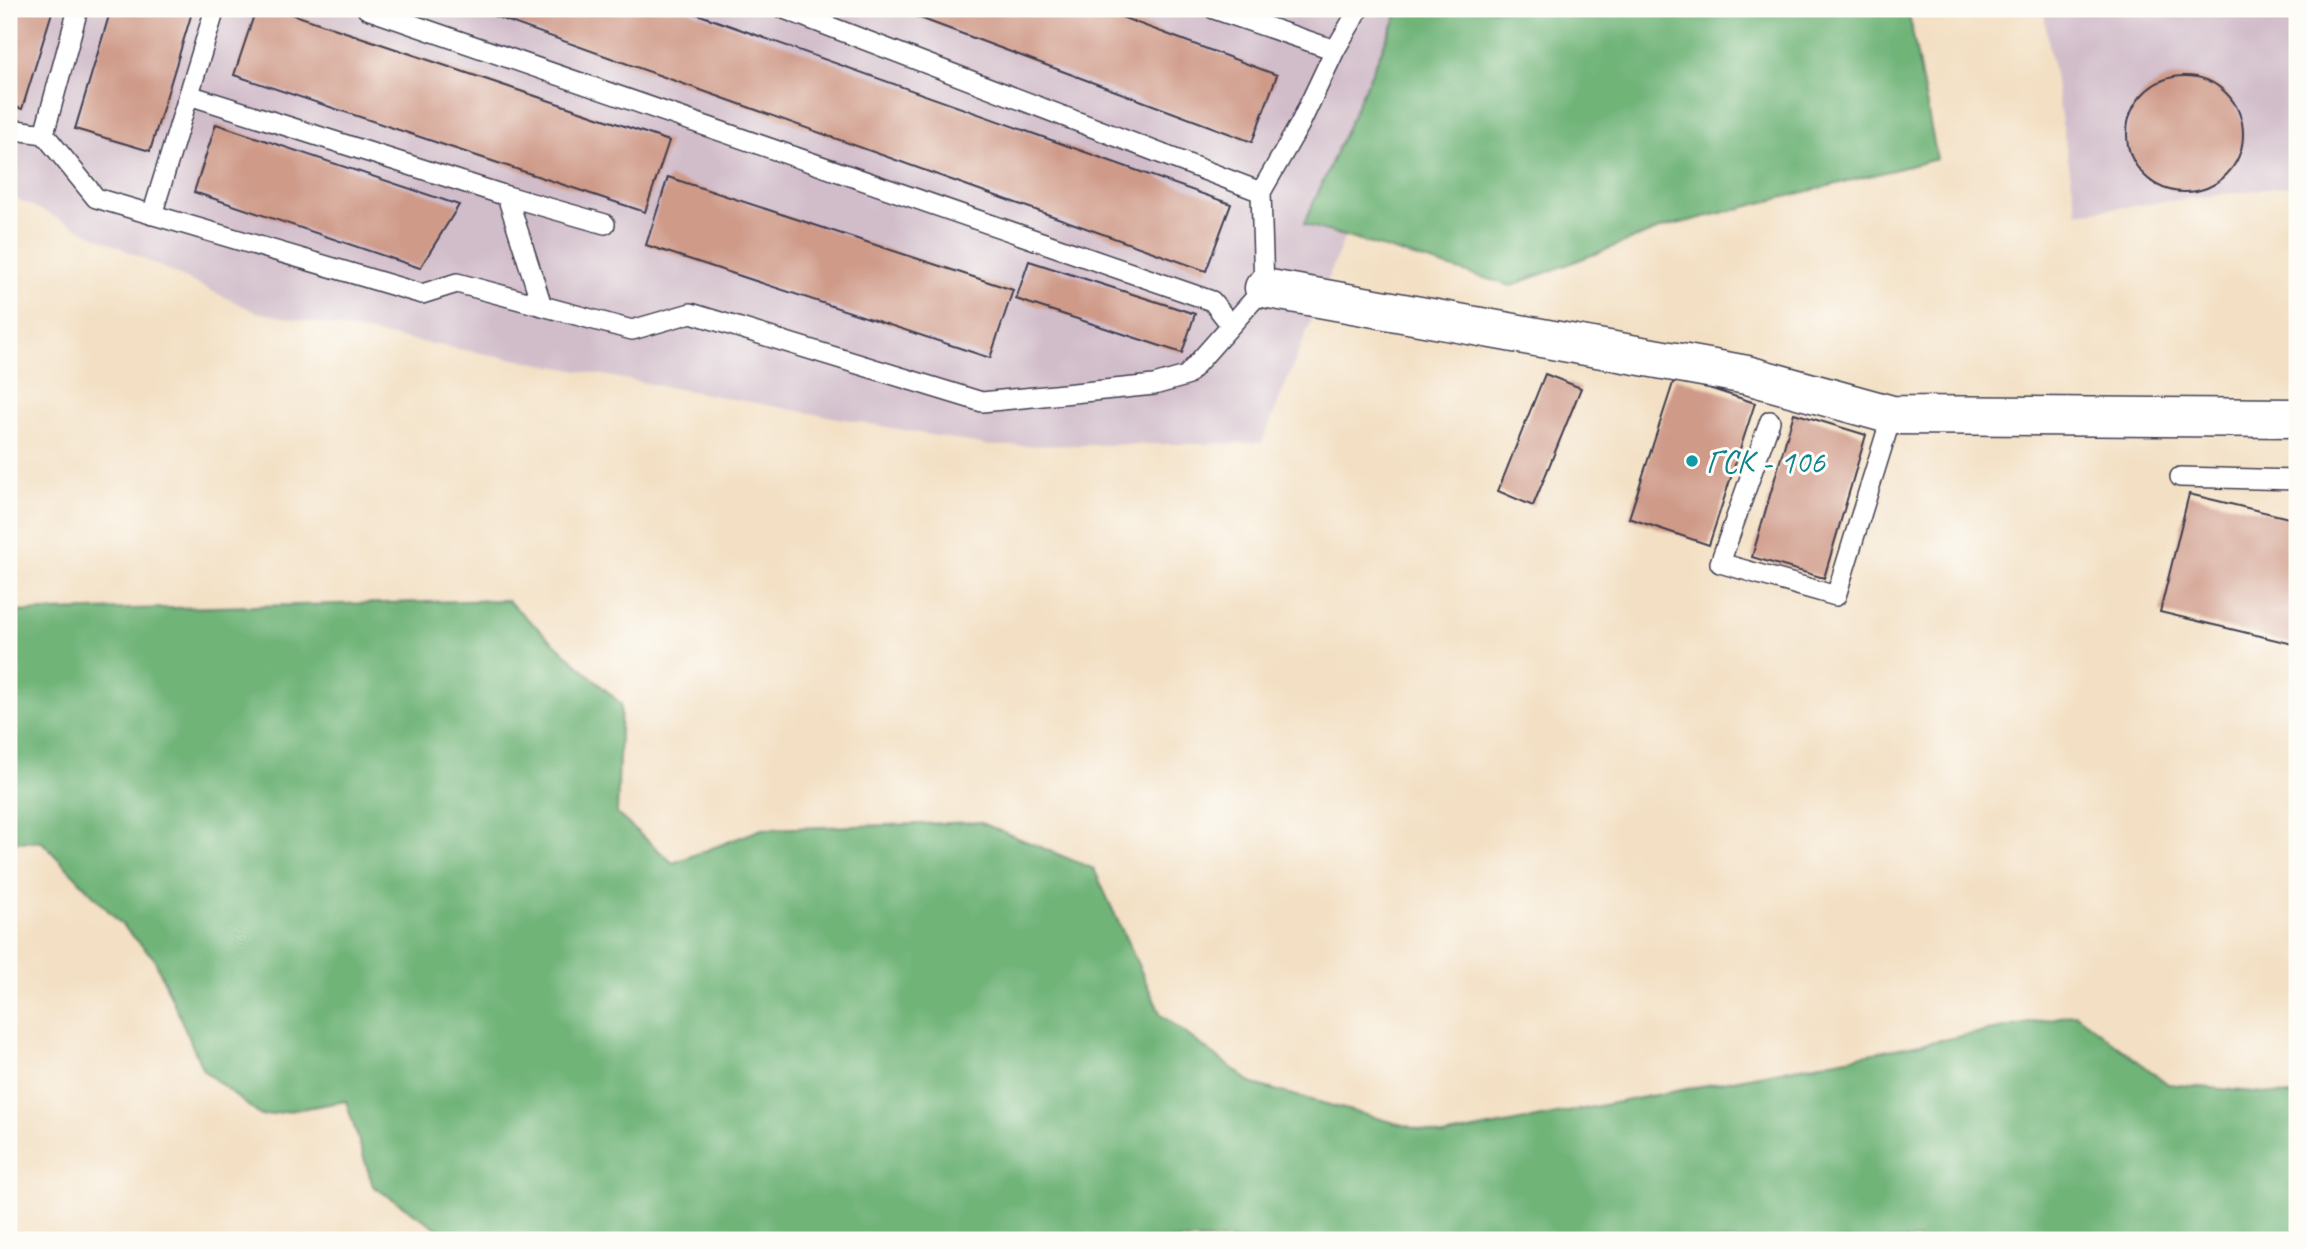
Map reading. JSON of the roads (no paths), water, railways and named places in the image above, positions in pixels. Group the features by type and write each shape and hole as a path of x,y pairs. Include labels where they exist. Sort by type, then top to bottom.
{"street":[{"path":"1264,288 1747,375 1892,415 2297,418"}],"lane":[{"path":"44,134 78,9"},
{"path":"152,215 215,9"},
{"path":"367,9 1212,301 1230,324"},
{"path":"784,9 1261,192"},
{"path":"1214,9 1335,50"},
{"path":"9,129 44,134 96,198 422,294 457,283 632,330 691,313 982,402 1154,385 1186,376 1264,288 1261,192 1300,124 1335,50 1359,9"},
{"path":"188,95 507,196 606,224"},
{"path":"507,196 542,306"},
{"path":"1770,421 1720,563 1836,596 1892,415"},
{"path":"2180,477 2297,480"}],"place":[{"name":"ГСК - 106","path":"1692,461"}]}
